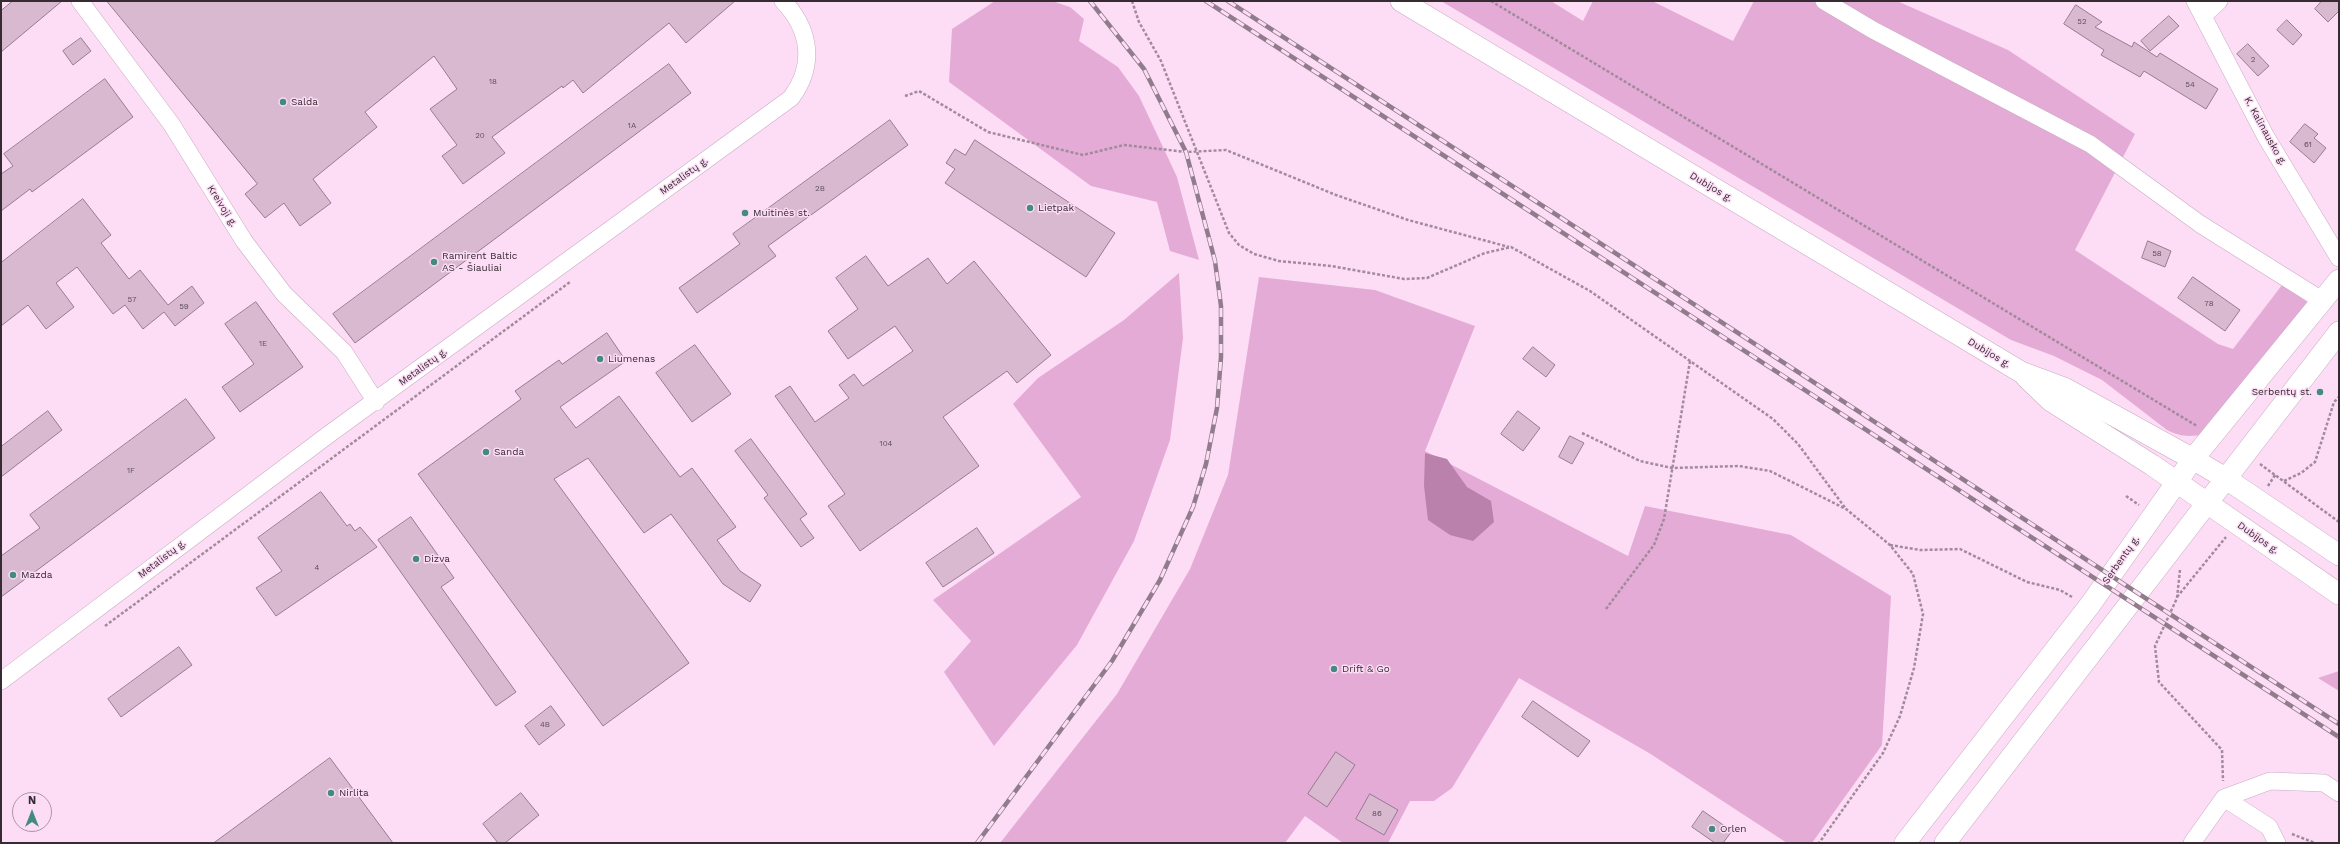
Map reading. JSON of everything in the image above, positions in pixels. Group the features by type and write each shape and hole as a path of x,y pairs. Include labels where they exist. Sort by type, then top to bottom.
{"main road":[{"name":"Dubijos g.","path":"1401,1 2021,372 2064,388 2193,459 2225,478 2339,555"},
{"name":"Serbentų g.","path":"1905,843 2090,605 2193,459 2215,434 2339,280"},
{"path":"1945,843 2184,536 2225,478 2339,332"},
{"name":"Dubijos g.","path":"2021,372 2051,401 2176,482 2339,594"}],"street":[{"name":"Kreivoji g.","path":"80,1 172,125 244,241 284,294 344,352 376,402"},
{"name":"Metalistų g.","path":"1,681 180,545 791,98 805,74 808,53 804,33 783,1"},
{"path":"1824,1 1873,30 2090,144 2200,224 2323,301"},
{"name":"K. Kalinausko g.","path":"2195,1 2204,15 2266,137 2337,247"},
{"path":"2204,15 2219,1"},
{"path":"2192,843 2224,798 2270,781 2324,783 2339,793"},
{"path":"2224,798 2269,827 2277,843"}],"path":[{"path":"1132,1 1139,22 1161,61 1229,233 1239,245 1254,254 1279,261 1331,266 1404,279 1427,278 1485,253 1511,247"},
{"path":"1491,1 2198,427 2205,427 2215,434"},
{"path":"905,96 919,91 988,132 1083,155 1124,145 1198,152 1226,150 1336,195 1386,212 1511,247 1590,291 1774,419 1798,444 1846,509"},
{"path":"104,627 570,282"},
{"path":"1606,609 1654,545 1664,519 1690,361"},
{"path":"2284,481 2301,473 2315,462 2334,402 2339,397"},
{"path":"1582,433 1640,461 1672,468 1739,466 1770,471 1846,509 1890,545 1913,574 1923,614 1914,668 1900,716 1883,753 1819,843"},
{"path":"2244,454 2284,481 2339,522"},
{"path":"2184,536 2177,598 2155,646 2159,682 2222,750 2224,798"},
{"path":"1890,545 1920,550 1960,549 2026,582 2060,590 2090,605"}],"shaded area":[{"path":"995,1 1052,1 1070,7 1084,19 1079,41 1118,67 1139,96 1177,177 1199,260 1170,251 1157,202 1091,186 949,82 952,29"},
{"path":"1441,1 1551,1 1583,21 1593,1 1652,1 1733,41 1754,1 1897,1 2008,50 2135,134 2075,250 2218,344 2233,349 2282,285 2310,304 2200,435 2187,436 2175,434 2167,430 2102,380 2054,356 2011,340"},
{"path":"1179,273 1183,338 1170,440 1134,541 1077,645 994,746 944,672 971,641 933,600 1081,497 1013,404 1038,378 1124,320"},
{"path":"1259,277 1375,290 1475,326 1425,451 1628,556 1645,506 1791,535 1891,596 1882,745 1812,843 1787,843 1649,753 1519,678 1452,788 1434,801 1410,801 1388,843 1343,843 1305,816 1285,843 1000,843 1117,694 1190,569 1228,475"},
{"path":"1425,453 1447,459 1467,487 1491,501 1494,522 1473,541 1450,535 1428,520 1424,486"},
{"path":"2339,671 2339,691 2318,678"}],"building":[{"path":"13,1 62,1 1,52 1,11"},
{"name":"Salda","path":"107,1 735,1 686,43 669,23 583,93 573,80 563,88 562,86 492,137 505,153 463,184 442,156 457,145 430,109 457,89 434,56 365,112 377,127 313,179 331,203 300,226 284,203 265,218 245,194 257,184"},
{"path":"2322,1 2339,1 2339,11 2328,22 2315,9"},
{"path":"2076,5 2102,22 2095,27 2132,47 2134,42 2157,57 2160,53 2218,89 2206,109 2144,71 2140,77 2101,55 2104,50 2064,24"},
{"path":"2169,16 2179,26 2150,51 2141,41"},
{"path":"2287,20 2302,35 2293,45 2277,30"},
{"path":"81,38 91,51 73,65 63,51"},
{"path":"2248,44 2269,66 2258,76 2237,54"},
{"path":"669,64 691,93 355,343 333,314"},
{"path":"105,79 133,117 32,192 30,189 1,211 1,174 13,166 4,154"},
{"path":"890,120 908,145 768,246 776,256 697,313 679,288 740,244 733,234"},
{"path":"2305,124 2318,134 2314,138 2326,148 2314,163 2290,142"},
{"name":"Lietpak","path":"975,140 1115,233 1086,277 945,183 955,169 946,163 955,149 965,155"},
{"path":"83,199 111,235 101,243 129,279 140,270 168,305 192,286 204,303 175,326 164,312 143,329 125,305 113,314 77,267 56,283 74,307 46,329 28,305 1,326 1,263"},
{"path":"2148,241 2171,251 2165,267 2142,258"},
{"path":"866,256 888,286 928,258 947,284 974,261 1051,355 1017,383 1007,371 943,417 979,466 860,551 828,506 845,494 775,396 790,386 815,422 849,398 839,385 854,374 863,386 913,351 895,326 848,359 828,331 858,309 836,278"},
{"path":"2193,277 2240,310 2225,331 2178,298"},
{"path":"256,302 303,367 240,412 222,387 254,364 225,324"},
{"path":"607,333 626,361 560,407 576,428 619,396 680,477 692,468 736,527 717,540 740,571 761,585 750,602 723,584 671,514 644,533 588,458 554,479 689,663 603,726 418,474 521,399 515,391 559,360 562,364"},
{"path":"695,345 731,394 692,422 656,373"},
{"path":"1533,347 1555,365 1546,377 1523,359"},
{"path":"186,399 215,438 1,597 1,556 40,528 30,515"},
{"path":"48,411 62,430 1,477 1,447"},
{"path":"1518,411 1540,428 1523,451 1501,434"},
{"path":"1570,436 1584,443 1572,464 1559,457"},
{"path":"751,439 807,514 800,519 814,538 801,547 764,498 768,495 735,451"},
{"path":"321,492 347,526 350,524 355,531 360,527 377,547 276,616 256,588 282,571 258,538"},
{"path":"411,517 454,578 441,587 516,692 496,706 378,540"},
{"path":"977,528 994,553 943,587 926,563"},
{"path":"179,647 192,665 121,717 108,699"},
{"path":"1533,701 1590,741 1578,757 1522,717"},
{"path":"551,706 565,725 539,745 525,726"},
{"path":"1336,752 1355,765 1327,807 1308,794"},
{"path":"330,758 393,843 214,843"},
{"path":"521,793 539,815 505,843 498,843 483,824"},
{"path":"1370,794 1398,810 1384,835 1356,819"},
{"name":"Orlen","path":"1703,811 1732,831 1723,843 1715,843 1692,827"}],"railway":[{"path":"977,843 1112,661 1160,580 1193,507 1206,464 1217,408 1221,357 1221,306 1215,261 1186,152 1144,69 1090,1"},
{"path":"1206,1 2339,737"},
{"path":"1228,1 2339,724"}],"place":[{"name":"Salda","path":"283,102"},
{"name":"Lietpak","path":"1030,208"},
{"name":"Muitinės st.","path":"745,213"},
{"name":"Ramirent Baltic AS - Šiauliai","path":"434,262"},
{"name":"Liumenas","path":"600,359"},
{"name":"Serbentų st.","path":"2320,392"},
{"name":"Sanda","path":"486,452"},
{"name":"Dizva","path":"416,559"},
{"name":"Mazda","path":"13,575"},
{"name":"Drift & Go","path":"1334,669"},
{"name":"Nirlita","path":"331,793"},
{"name":"Orlen","path":"1712,829"}]}
